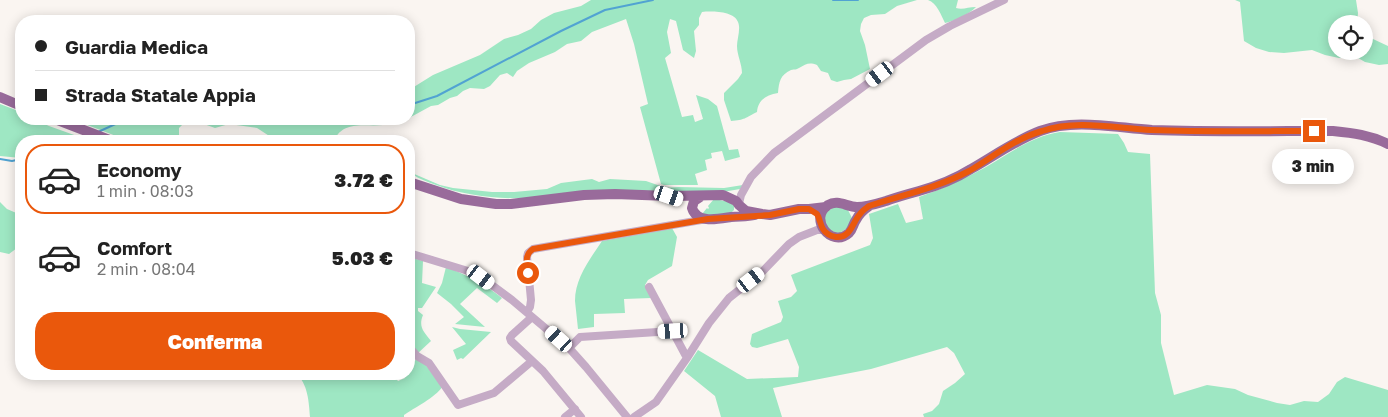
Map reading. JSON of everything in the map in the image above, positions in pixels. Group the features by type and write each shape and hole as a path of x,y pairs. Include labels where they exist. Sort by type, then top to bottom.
{"main road":[{"path":"0,97 15,103"},
{"path":"71,125 97,135"},
{"path":"669,196 692,208 699,216 715,220 826,207 834,203 857,207 869,206 949,180 970,170 1014,142 1042,130 1062,126 1086,125 1151,130 1334,131 1374,137 1388,144"},
{"path":"415,184 461,199 496,204 511,204 584,195 723,195 732,198 746,211 762,214"},
{"path":"692,208 694,201 700,196"},
{"path":"730,217 738,211 739,205"},
{"path":"846,205 853,212 854,223"},
{"path":"809,209 817,214 828,234 839,237 849,233 861,212 869,206"},
{"path":"821,224 821,214 826,207"}],"street":[{"path":"739,205 743,190 751,177 774,153 926,40 950,26 1004,0"},
{"path":"723,195 743,190"},
{"path":"687,222 692,217 692,208"},
{"path":"581,417 554,383 510,338 529,314 531,300 527,257 531,250 708,219"},
{"path":"634,417 656,402 709,323 729,298 762,272 789,244 821,224"},
{"path":"415,255 481,277 569,348 627,417"},
{"path":"650,287 687,358"},
{"path":"569,348 580,337 673,331"},
{"path":"415,354 429,363 458,405 494,393 532,361"},
{"path":"615,403 626,410 634,412 645,411"},
{"path":"565,417 575,409"}],"green space":[{"path":"591,0 917,0 897,6 885,14 871,15 864,18 860,31 870,69 851,79 837,82 831,80 828,73 821,71 817,65 806,65 791,70 782,77 778,93 763,99 759,104 757,112 742,119 731,121 724,100 724,93 742,73 737,49 739,28 736,18 717,12 702,12 699,18 699,25 694,31 696,51 694,58 683,50 676,21 670,19 667,32 671,53 665,58 682,117 693,115 695,122 703,119 696,95 708,99 717,106 729,150 738,149 740,157 725,161 722,151 711,153 712,158 705,160 707,170 695,174 698,185 661,184 640,107 648,104 626,19 592,32 581,41 567,44 555,52 529,63 517,71 513,77 507,73 500,75 490,86 484,89 470,88 457,96 415,115 415,86 433,75 480,55 504,39 531,29 541,20 554,13 581,6"},
{"path":"928,0 958,0 956,8 976,7 969,13 945,23 936,6"},
{"path":"1235,0 1356,0 1358,15 1328,15 1328,56 1312,50 1284,53 1269,52 1256,48 1244,41 1240,2"},
{"path":"1373,39 1388,46 1388,64 1379,65 1362,60 1373,60"},
{"path":"0,104 15,110 15,125 47,125 74,135 15,135 15,157 0,156"},
{"path":"87,125 182,125 179,128 179,135 113,135"},
{"path":"207,125 226,125 215,128"},
{"path":"236,125 362,125 349,127 337,135 268,135 257,128"},
{"path":"1060,132 1118,134 1128,152 1150,154 1155,293 1161,315 1161,343 1174,395 1207,385 1235,389 1248,395 1290,405 1304,401 1318,402 1329,394 1337,382 1345,377 1388,390 1388,417 924,417 923,414 932,411 939,404 943,391 965,374 954,353 947,347 871,369 773,388 782,417 721,417 715,396 684,371 698,350 747,379 798,377 799,367 788,339 757,348 752,347 750,344 752,334 781,322 783,317 778,301 791,297 797,291 791,275 870,245 873,238 869,214 898,204 906,223 923,219 919,197 969,176 1030,141"},
{"path":"415,175 440,185 453,188 492,192 547,189 561,183 592,179 599,182 610,179 646,181 666,188 724,188 743,185 740,189 717,193 516,198 475,195 455,191 418,177"},
{"path":"714,199 730,202 734,206 734,210 727,215 702,214 709,208 708,206"},
{"path":"0,202 7,209 15,212 15,250 9,254 0,252"},
{"path":"835,206 848,210 852,218 849,227 838,234 826,228 824,214"},
{"path":"672,228 677,237 672,266 648,280 645,285 651,298 624,299 625,313 594,314 594,327 578,329 575,301 578,284 584,269 602,241"},
{"path":"415,259 423,261 422,283 436,287 422,308 418,308 418,311 423,315 422,329 431,341 417,354 415,351"},
{"path":"446,267 476,280 502,298 497,303 477,288 460,304 485,327 455,324 464,317 437,293"},
{"path":"452,327 491,332 463,359 457,360 453,350 466,344"},
{"path":"417,359 426,365 442,387 435,395 404,415 404,417 310,417 308,400 301,380 415,380 415,360"}],"waterway":[{"path":"415,103 437,96 605,10 653,0"},
{"path":"833,0 858,0"},
{"path":"98,132 113,125"},
{"path":"0,159 15,160"}],"route":[{"path":"528,273 527,257 528,253 533,249 708,219 715,220 762,214 770,215 799,209 809,209 817,214 821,225 828,234 833,237 844,236 849,233 861,212 869,206 949,180 970,170 1014,142 1042,130 1062,126 1086,125 1151,130 1314,131"}]}
